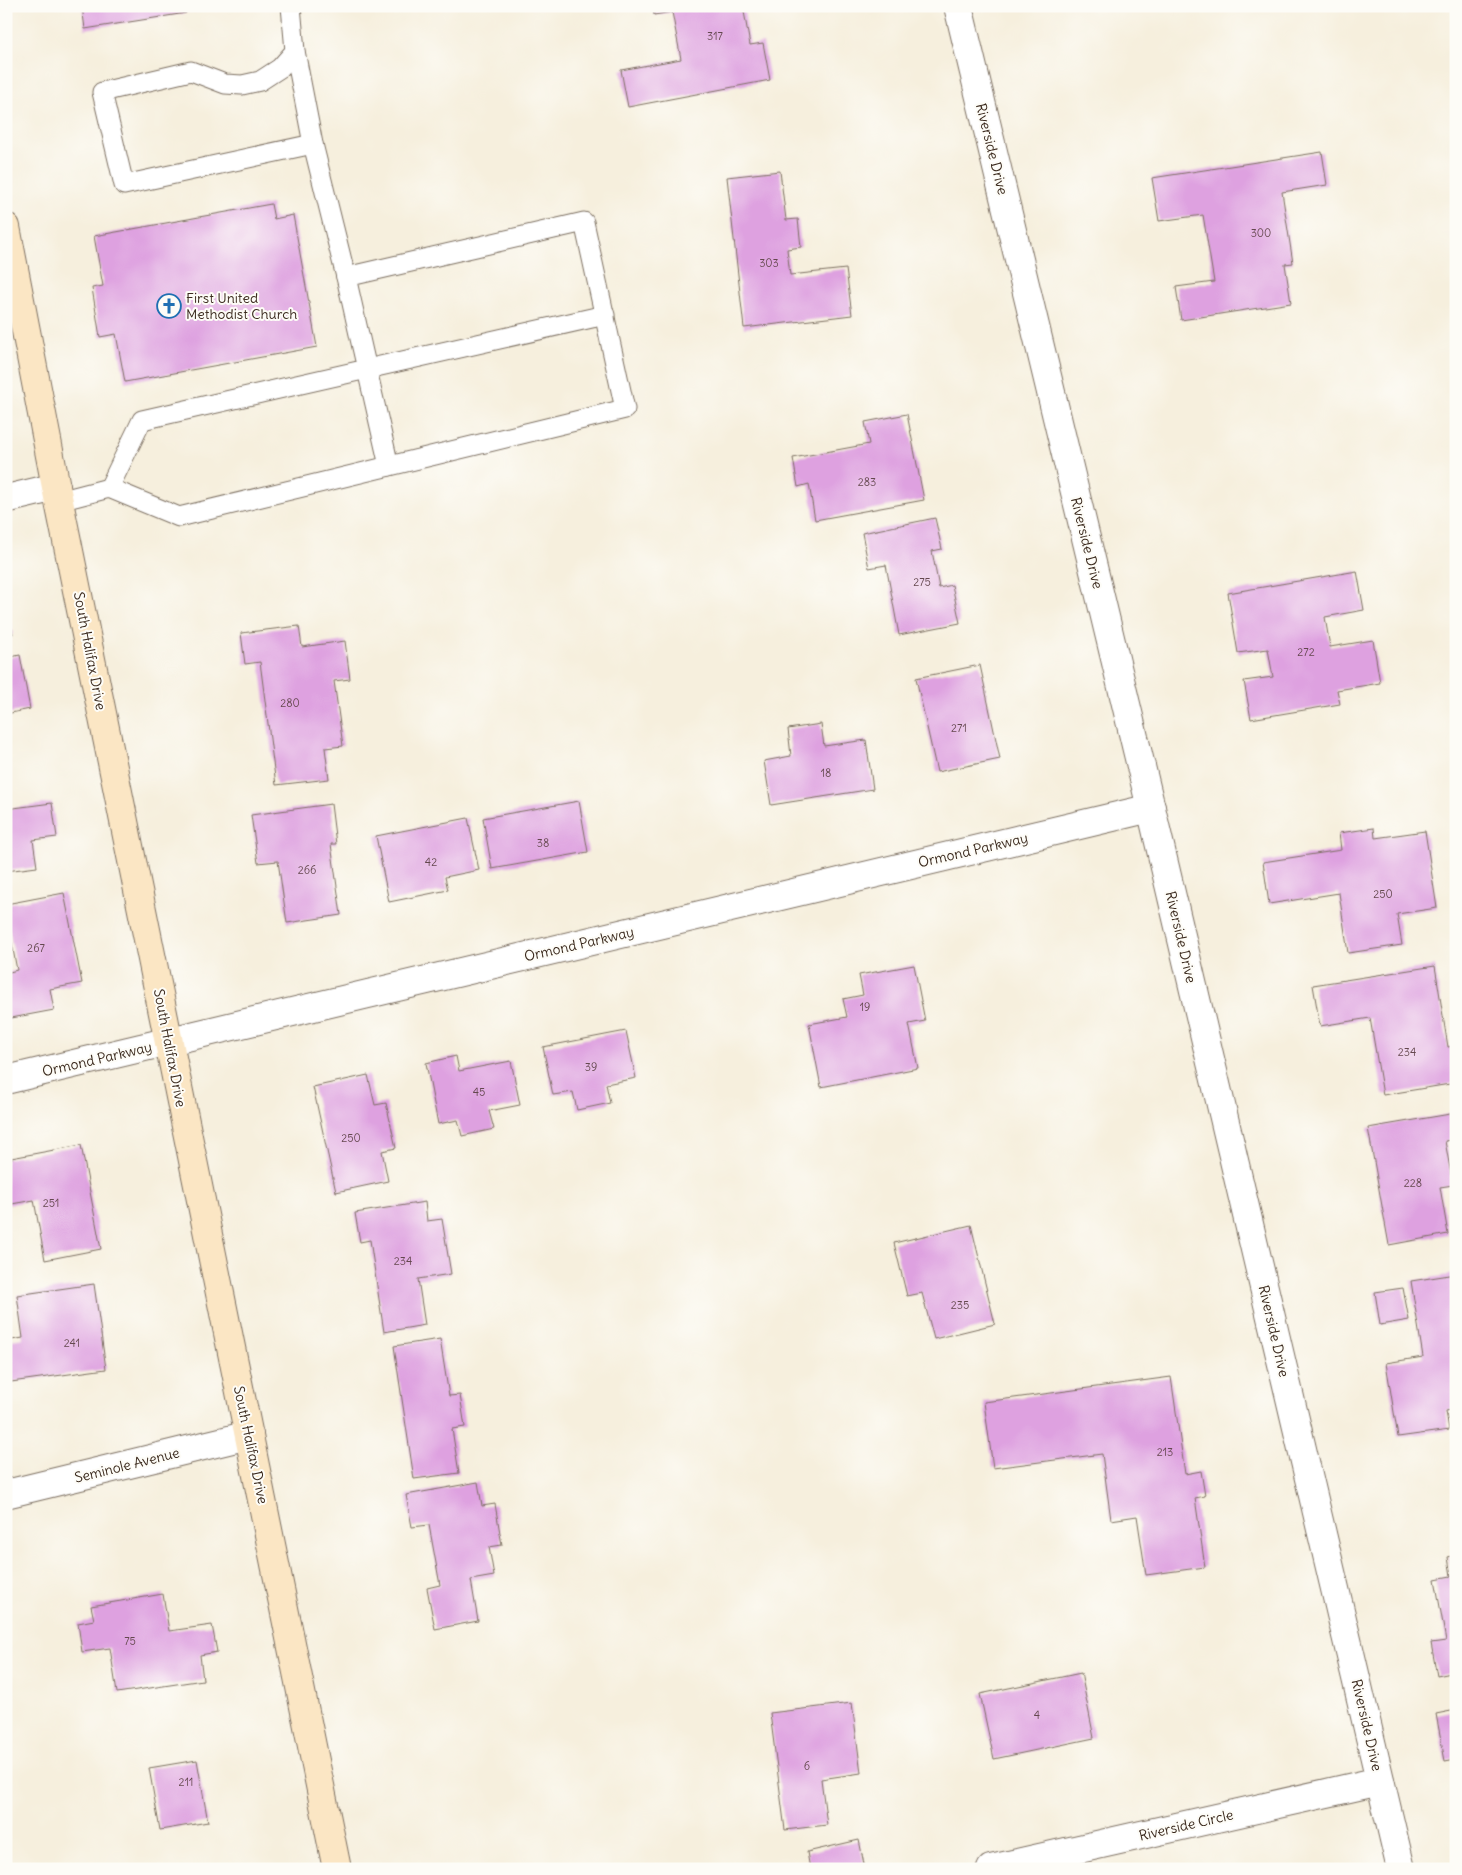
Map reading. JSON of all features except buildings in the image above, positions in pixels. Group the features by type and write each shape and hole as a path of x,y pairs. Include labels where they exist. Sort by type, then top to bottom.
{"street":[{"name":"Riverside Drive","path":"958,6 1151,808 1401,1869"},
{"name":"South Halifax Drive","path":"6,227 58,494 337,1869"},
{"path":"6,499 58,494"},
{"name":"Ormond Parkway","path":"6,1080 1151,808"},
{"name":"Seminole Avenue","path":"6,1494 249,1435"},
{"name":"Riverside Circle","path":"991,1869 1380,1781"}],"lane":[{"path":"291,6 295,51 313,144 346,277 389,466"},
{"path":"295,51 280,68 260,81 242,85 225,84 205,78 191,71 102,92 124,185 313,144"},
{"path":"58,494 109,488 179,516 625,409 584,222 346,277"},
{"path":"109,488 142,420 605,316"}],"place":[{"name":"First United Methodist Church","path":"169,306"}]}
